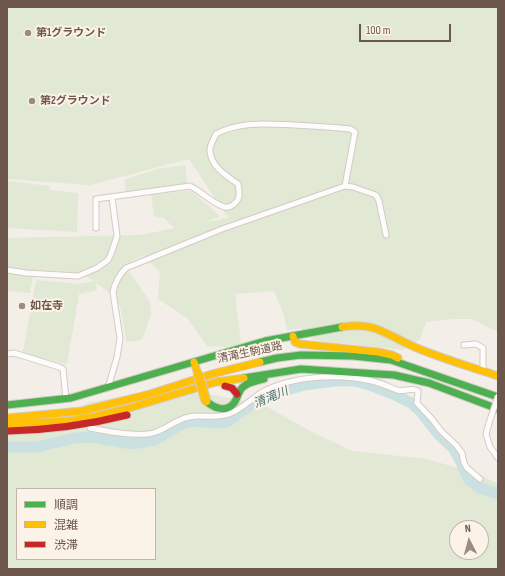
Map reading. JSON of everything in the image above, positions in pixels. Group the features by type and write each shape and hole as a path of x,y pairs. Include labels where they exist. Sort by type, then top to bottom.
{"main road":[{"path":"7,405 66,399 108,388 265,340 356,325 380,329 416,348 498,376"},
{"path":"294,336 295,342 300,344 356,349 392,355 426,372"},
{"name":"清滝生駒道路","path":"7,418 82,412 150,394 212,374 277,358 302,355 353,356 391,360 498,397"},
{"path":"194,362 206,401 214,407 223,409 232,405 235,402 237,394 246,385 264,379"},
{"name":"清滝生駒道路","path":"7,424 69,421 97,416 126,409 216,382 301,369 394,375 429,383 498,409"},
{"path":"7,431 62,428 89,424 108,420 225,386 328,370"},
{"path":"225,386 232,388 237,394"}],"street":[{"path":"96,228 96,199 112,198 190,186 199,190 222,207 228,208 233,205 238,201 238,184 219,170 213,162 210,151 216,134 225,129 253,123 350,128 355,132 345,186"},
{"path":"108,388 117,356 120,338 113,292 114,285 119,275 126,268 222,229 345,186 354,186 376,195 379,201 386,235"},
{"path":"7,270 26,273 78,276 97,268 108,260 117,236 112,198"},
{"path":"464,345 476,344 483,348 484,371"},
{"path":"7,354 14,353 63,369 66,399"},
{"path":"89,424 90,428 113,433 150,434 178,420 188,417 198,415 222,416 230,414 263,392 280,384 308,379 354,377 381,383 400,391 415,389 418,391 417,403 441,431 456,445 462,453 464,463 480,479"},
{"path":"498,397 486,434 490,447 498,458"}],"green space":[{"path":"7,7 498,7 498,332 472,319 452,319 426,322 420,339 403,350 314,340 301,328 287,330 284,315 274,291 235,294 241,344 227,347 207,346 188,319 158,299 160,272 143,255 125,265 150,302 151,314 142,340 127,342 120,306 108,292 95,282 97,290 79,294 67,364 26,355 23,352 36,280 78,284 94,281 82,273 34,270 30,293 7,291 7,238 141,235 175,228 164,218 154,216 151,195 186,191 191,191 218,214 219,217 203,223 228,218 189,159 90,185 7,179"},
{"path":"185,165 187,183 126,193 124,180 157,169"},
{"path":"8,181 49,186 50,190 78,193 77,232 8,228"},
{"path":"162,390 213,395 262,404 310,431 352,451 427,459 478,474 498,484 498,569 7,569 7,423 55,416 91,402"}],"waterway":[{"name":"清滝川","path":"7,447 37,447 75,438 91,437 132,444 155,440 180,425 191,421 227,422 258,400 273,397 287,390 304,385 335,381 355,381 393,394 411,403 421,412 438,434 453,448 469,480 480,488 498,494"}],"traffic: fast":[{"path":"7,405 71,398 265,341 342,327"},
{"path":"260,362 301,355 353,356 391,360 498,397"},
{"path":"244,378 301,369 394,375 429,383 498,409"},
{"path":"206,401 213,406 224,409 227,408 234,403 240,390 245,385 264,379"}],"traffic: slow":[{"path":"342,327 364,326 373,328 427,352 498,376"},
{"path":"293,336 295,342 300,344 378,352 398,358"},
{"path":"194,362 198,374"},
{"path":"7,418 82,411 150,394 212,374 260,362"},
{"path":"198,374 206,401"},
{"path":"7,424 69,421 97,416 126,409 216,382 244,378"}],"traffic: jam":[{"path":"225,386 232,388 237,394"},
{"path":"7,431 67,426 97,422 127,415"}],"place":[{"name":"第1グラウンド","path":"28,33"},
{"name":"第2グラウンド","path":"32,101"},
{"name":"如在寺","path":"22,306"}]}
